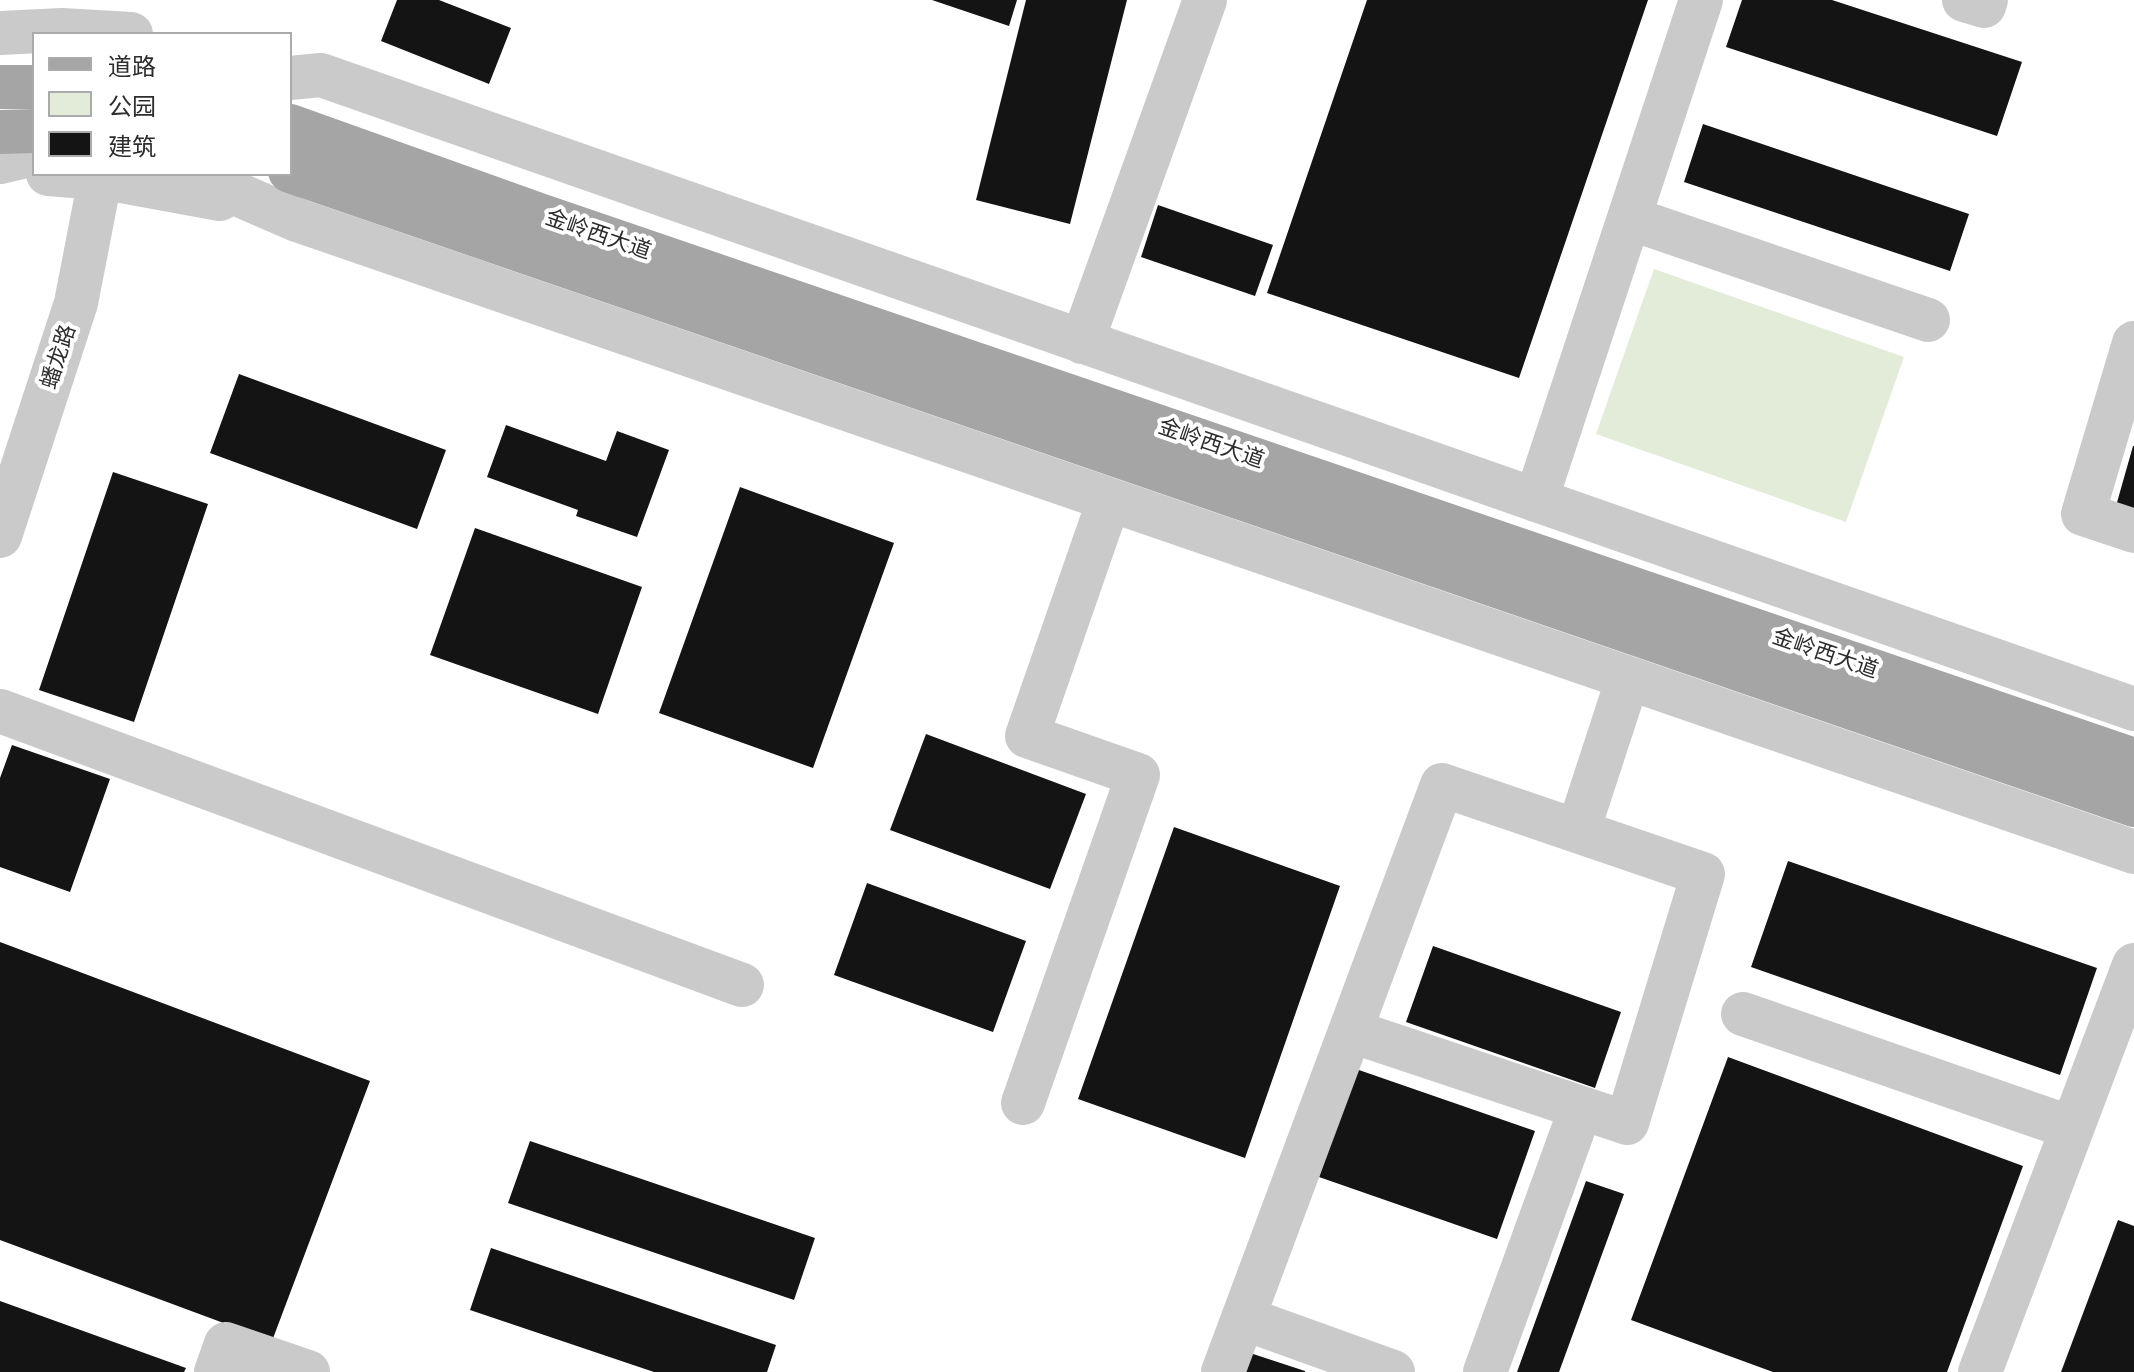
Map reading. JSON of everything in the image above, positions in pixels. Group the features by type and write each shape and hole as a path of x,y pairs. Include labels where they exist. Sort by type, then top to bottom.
{"main road":[{"path":"0,87 32,87"},
{"name":"金岭西大道","path":"292,127 554,220 2134,760"},
{"path":"0,132 32,131"},
{"name":"金岭西大道","path":"292,172 2134,805"}],"street":[{"path":"121,32 125,0"},
{"path":"1082,342 1205,0"},
{"path":"1536,500 1701,0"},
{"path":"1964,0 1984,6 1986,0"},
{"path":"0,33 32,33"},
{"path":"0,59 32,68"},
{"path":"300,73 2134,709"},
{"path":"0,162 32,154"},
{"path":"0,173 32,174"},
{"path":"100,176 174,189 297,220"},
{"name":"蟠龙路","path":"0,536 76,303 100,176"},
{"path":"196,176 297,220 2134,852"},
{"path":"1629,218 1928,320"},
{"path":"2134,343 2083,514 2134,531"},
{"path":"1023,1103 1138,775 1027,736 1109,500"},
{"path":"1578,831 1628,678"},
{"path":"0,711 742,985"},
{"path":"1223,1372 1442,785 1703,874 1627,1123 1351,1031"},
{"path":"1980,1372 2134,965"},
{"path":"1743,1014 2072,1128"},
{"path":"1485,1372 1581,1108"},
{"path":"1243,1318 1393,1372"},
{"path":"216,1372 226,1344 308,1372"}],"green space":[{"path":"1654,269 1904,357 1846,522 1596,434"}],"building":[{"path":"397,0 439,0 511,28 489,84 381,41"},
{"path":"932,0 1017,0 1009,26"},
{"path":"1026,0 1127,0 1070,224 976,200"},
{"path":"1367,0 1648,0 1519,378 1267,293"},
{"path":"1742,0 1832,0 2022,62 1997,136 1726,47"},
{"path":"1703,124 1969,214 1950,271 1684,182"},
{"path":"1158,205 1273,245 1255,296 1141,257"},
{"path":"239,374 446,450 417,529 210,453"},
{"path":"506,425 606,461 617,431 669,450 637,537 576,516 578,510 487,477"},
{"path":"2134,446 2134,519 2114,513"},
{"path":"113,472 208,504 134,722 39,690"},
{"path":"740,487 894,543 813,768 659,713"},
{"path":"475,528 642,587 598,714 430,655"},
{"path":"926,734 1086,794 1050,889 890,830"},
{"path":"12,745 110,779 70,892 0,867 0,778"},
{"path":"1174,827 1340,886 1245,1158 1078,1099"},
{"path":"1788,861 2097,968 2060,1075 1751,967"},
{"path":"867,883 1026,941 993,1032 834,975"},
{"path":"0,942 370,1081 272,1341 0,1240"},
{"path":"1433,946 1621,1012 1595,1088 1406,1022"},
{"path":"1728,1057 2023,1166 1947,1372 1773,1372 1631,1320"},
{"path":"1356,1069 1535,1131 1497,1239 1319,1177"},
{"path":"530,1141 815,1238 794,1300 508,1203"},
{"path":"1586,1181 1624,1194 1559,1372 1517,1372"},
{"path":"2118,1220 2134,1226 2134,1372 2061,1372"},
{"path":"491,1248 776,1345 767,1372 654,1372 470,1310"},
{"path":"0,1301 186,1368 184,1372 0,1372"},
{"path":"1247,1352 1305,1371 1305,1372 1240,1372"}]}
